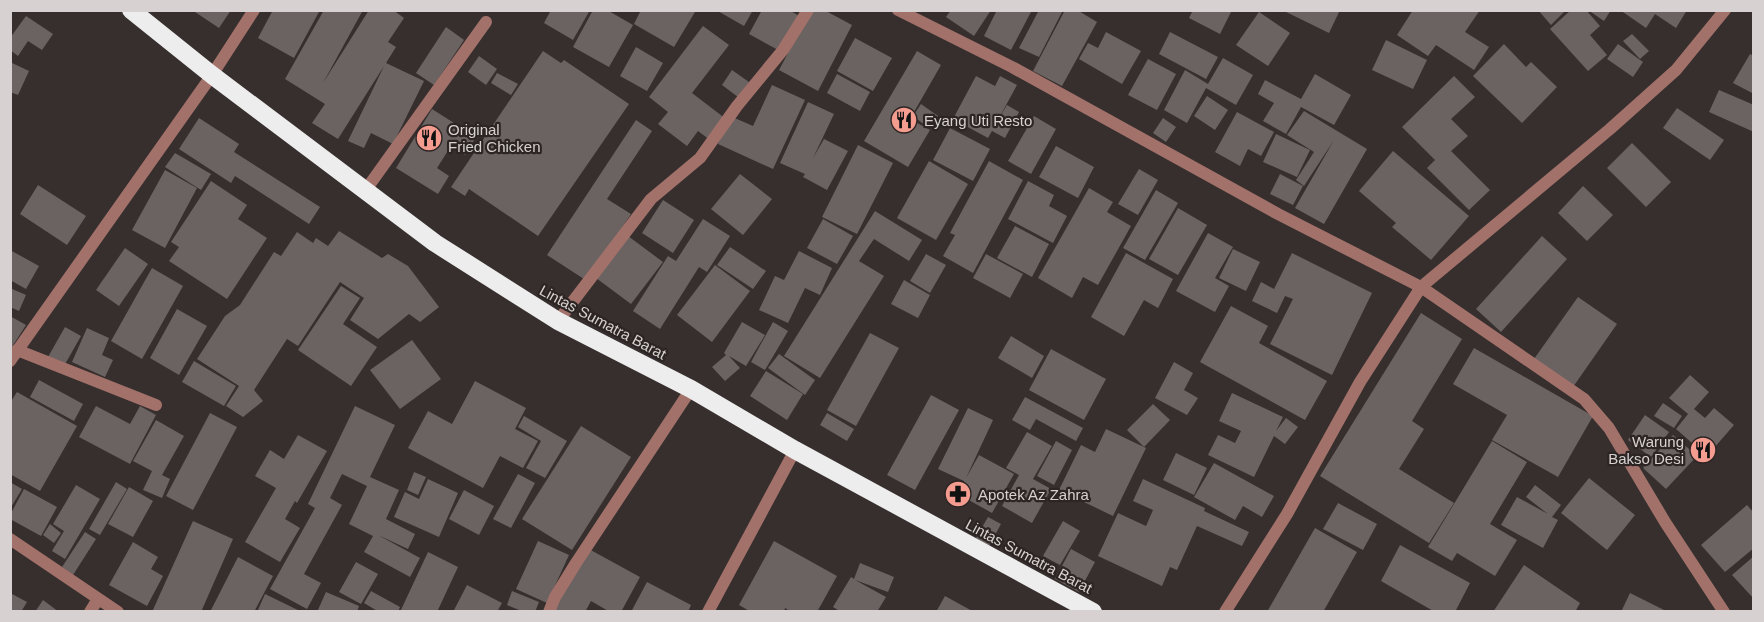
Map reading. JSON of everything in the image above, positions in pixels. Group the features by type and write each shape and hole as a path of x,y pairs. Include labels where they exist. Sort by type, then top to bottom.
{"highway":[{"name":"Lintas Sumatra Barat","path":"140,13 212,75 435,243 558,321 691,389 795,450 1093,612"}],"street":[{"path":"156,405 14,356 212,75 254,10"},
{"path":"558,321 651,199 700,158 736,106 783,50 808,10"},
{"path":"898,10 1012,67 1268,208 1421,287 1584,399 1609,428 1665,522 1724,612"},
{"path":"1226,612 1287,514 1360,382 1421,287 1610,129 1676,70 1725,10"},
{"path":"365,191 486,22"},
{"path":"549,612 555,597 576,563 691,389"},
{"path":"708,612 795,450"},
{"path":"10,539 118,612"},
{"path":"90,612 98,599"}],"building":[{"path":"192,10 231,10 219,28"},
{"path":"273,10 320,10 294,58 258,38"},
{"path":"324,10 363,10 323,83 369,10 393,10 404,18 388,42 396,47 386,63 424,81 393,144 371,133 364,148 348,141 384,66 338,139 312,123 325,104 285,79"},
{"path":"551,10 590,10 573,40 544,23"},
{"path":"593,10 607,10 633,25 609,67 573,47"},
{"path":"641,10 693,10 695,12 674,47 634,24"},
{"path":"716,10 753,10 744,26"},
{"path":"762,10 789,10 799,16 780,51 749,34"},
{"path":"811,10 824,10 852,25 818,91 779,70"},
{"path":"951,10 991,10 974,36 946,17"},
{"path":"997,10 1032,10 1011,50 984,36"},
{"path":"1039,10 1063,10 1039,57 1019,48"},
{"path":"1065,10 1077,10 1097,22 1062,86 1033,71"},
{"path":"1193,10 1232,10 1220,34 1189,18"},
{"path":"1282,10 1340,10 1329,33"},
{"path":"1413,10 1480,10 1465,32 1489,47 1474,70 1436,45 1428,56 1397,35"},
{"path":"1538,10 1566,10 1551,25"},
{"path":"1571,10 1586,10 1600,26 1590,35 1607,55 1588,71 1550,29"},
{"path":"1588,10 1611,10 1604,21"},
{"path":"1620,10 1687,10 1676,28 1655,14 1646,28"},
{"path":"1259,12 1290,33 1268,66 1236,45"},
{"path":"26,16 53,34 42,50 28,41 18,56 10,50 10,38"},
{"path":"703,26 729,45 692,93 726,119 710,140 698,131 687,146 658,124 668,112 649,97"},
{"path":"446,27 464,40 434,85 416,73"},
{"path":"1106,32 1141,51 1122,84 1079,59 1088,43 1098,48"},
{"path":"1170,32 1218,57 1206,79 1159,54"},
{"path":"1632,34 1649,51 1640,59 1623,41"},
{"path":"855,38 892,58 873,91 837,71"},
{"path":"1386,40 1427,60 1413,89 1372,70"},
{"path":"1504,44 1526,67 1531,62 1557,87 1522,123 1473,76"},
{"path":"1618,44 1643,62 1633,77 1607,59"},
{"path":"636,47 663,63 647,91 620,76"},
{"path":"543,51 561,63 564,60 629,104 538,236 469,189 465,196 451,187"},
{"path":"917,51 941,65 910,119 930,130 908,167 864,141"},
{"path":"1750,54 1754,56 1754,94 1733,83"},
{"path":"479,56 497,69 486,85 468,72"},
{"path":"1223,58 1253,75 1236,105 1206,88 1187,123 1164,110 1185,70 1208,84"},
{"path":"1148,59 1176,74 1157,110 1128,95"},
{"path":"10,62 29,71 18,95 10,92"},
{"path":"732,70 749,82 738,97 722,85"},
{"path":"497,73 518,84 511,95 491,83"},
{"path":"837,74 870,92 860,111 827,93"},
{"path":"1315,74 1351,95 1334,125 1301,107 1286,134 1263,121 1274,103 1258,94 1265,80 1301,99"},
{"path":"976,76 995,86 1000,76 1017,85 998,120 1007,105 1019,112 1005,138 992,131 988,138 953,119"},
{"path":"1454,76 1475,97 1451,119 1468,136 1451,151 1490,190 1469,210 1427,168 1435,160 1402,127"},
{"path":"772,85 805,100 773,169 718,144 730,116 753,126"},
{"path":"1719,90 1754,105 1754,132 1709,112"},
{"path":"1207,96 1228,110 1215,130 1194,116"},
{"path":"808,102 834,114 813,158 824,139 848,151 827,190 803,177 805,174 780,163"},
{"path":"921,104 938,116 929,128 913,116"},
{"path":"1677,108 1724,140 1710,160 1663,128"},
{"path":"432,109 476,137 465,155 451,146 437,168 449,176 438,194 396,168"},
{"path":"1304,111 1367,149 1324,224 1295,208 1334,140 1304,186 1296,180 1314,152 1287,135"},
{"path":"1237,112 1274,132 1261,156 1248,149 1240,166 1215,152"},
{"path":"1034,116 1056,129 1031,174 1008,161"},
{"path":"199,118 239,144 234,152 320,207 309,224 235,176 231,183 179,149"},
{"path":"1163,118 1176,127 1166,142 1153,133"},
{"path":"636,120 652,131 607,199 631,214 587,281 547,255"},
{"path":"950,128 990,149 973,181 933,160"},
{"path":"1276,134 1310,150 1297,177 1263,162"},
{"path":"1632,143 1671,182 1646,207 1607,168"},
{"path":"858,145 893,163 857,234 822,217"},
{"path":"1056,146 1094,167 1078,198 1039,177"},
{"path":"1393,151 1469,216 1431,260 1392,227 1396,223 1359,191"},
{"path":"175,153 211,174 201,190 165,167"},
{"path":"929,161 968,184 936,240 897,218"},
{"path":"989,161 1023,180 973,273 943,256 955,235 950,233"},
{"path":"1139,169 1158,180 1138,215 1118,204"},
{"path":"165,170 197,188 165,248 132,230"},
{"path":"740,174 772,199 743,235 711,209"},
{"path":"1280,174 1303,186 1293,205 1270,194"},
{"path":"211,181 247,205 238,219 267,238 227,299 169,261 179,247 171,242"},
{"path":"1028,181 1054,195 1049,206 1067,216 1053,243 1008,219"},
{"path":"38,185 86,216 67,245 20,214"},
{"path":"1583,186 1613,215 1587,241 1558,213"},
{"path":"1089,188 1113,202 1107,212 1131,226 1098,285 1083,277 1072,298 1038,278"},
{"path":"1156,190 1178,203 1145,260 1123,248"},
{"path":"663,200 694,220 673,253 642,233"},
{"path":"1178,208 1207,225 1178,275 1149,259"},
{"path":"875,211 922,240 909,261 874,239 859,261 884,276 820,378 784,356"},
{"path":"703,219 730,236 707,272 699,267 660,329 633,311 668,256 676,261"},
{"path":"823,219 853,236 837,264 807,248"},
{"path":"1015,226 1049,244 1032,277 997,258"},
{"path":"339,231 382,258 388,254 408,266 439,307 420,322 409,314 378,339 350,320 364,298 340,282 298,346 287,339 254,390 263,401 243,417 226,406 239,386 197,359 225,316 240,305 274,252 281,256 297,232 313,243 316,238 328,246"},
{"path":"1208,233 1233,247 1215,278 1229,286 1215,312 1176,291"},
{"path":"628,236 663,262 631,304 596,278"},
{"path":"1542,236 1567,259 1501,332 1476,309"},
{"path":"730,247 766,271 753,289 717,265"},
{"path":"125,248 148,264 119,306 96,290"},
{"path":"1233,249 1260,262 1246,291 1219,278"},
{"path":"10,250 39,266 26,289 10,280"},
{"path":"799,251 832,268 820,295 805,288 788,323 759,310 775,276 784,280"},
{"path":"1126,253 1173,279 1158,308 1144,300 1124,336 1091,317"},
{"path":"1292,253 1372,293 1332,375 1270,344 1293,299 1285,296 1277,313 1252,301 1261,282 1274,289"},
{"path":"926,254 946,265 930,293 910,281"},
{"path":"986,254 1023,274 1010,298 973,278"},
{"path":"715,265 750,291 712,342 677,315"},
{"path":"152,268 183,286 142,359 111,341"},
{"path":"904,280 930,295 918,318 891,304"},
{"path":"341,286 360,298 343,324 377,347 351,386 298,350"},
{"path":"10,288 26,295 19,311 10,307"},
{"path":"1578,297 1617,324 1573,387 1534,359"},
{"path":"1231,306 1268,326 1259,343 1327,381 1305,420 1200,362"},
{"path":"177,309 207,326 179,375 150,358"},
{"path":"1421,313 1462,339 1412,421 1424,429 1399,469 1454,503 1429,543 1320,476"},
{"path":"10,316 26,325 10,350"},
{"path":"742,322 765,335 746,366 729,356 740,368 725,381 712,367 726,355 724,353"},
{"path":"773,322 788,331 765,370 751,362"},
{"path":"65,327 81,336 64,366 48,357"},
{"path":"87,328 109,338 102,355 113,360 105,377 72,362"},
{"path":"870,333 899,348 856,426 827,410"},
{"path":"1011,336 1044,356 1032,378 998,358"},
{"path":"412,340 441,379 400,409 370,370"},
{"path":"1474,348 1593,416 1558,477 1492,440 1507,415 1453,384"},
{"path":"1051,349 1106,379 1084,420 1029,390"},
{"path":"779,354 815,380 805,395 768,368"},
{"path":"194,361 236,386 224,406 182,382"},
{"path":"1174,362 1193,373 1184,390 1198,398 1187,415 1155,398"},
{"path":"766,371 803,394 787,420 750,396"},
{"path":"1690,375 1709,392 1694,409 1705,418 1714,408 1734,425 1707,456 1676,429 1688,414 1669,398"},
{"path":"39,380 83,404 74,421 30,397"},
{"path":"475,381 526,408 515,429 538,441 523,468 500,456 483,488 408,448 428,411 452,424"},
{"path":"17,392 77,426 40,491 10,474 10,403"},
{"path":"1232,393 1283,417 1276,431 1286,418 1298,427 1285,444 1274,436 1254,477 1208,455 1218,435 1235,443 1241,431 1219,421"},
{"path":"931,395 959,410 915,490 887,475"},
{"path":"1025,397 1083,428 1076,441 1036,419 1030,430 1012,420"},
{"path":"1663,403 1682,416 1674,428 1654,416"},
{"path":"1153,404 1170,420 1144,447 1127,430"},
{"path":"96,406 130,424 140,406 156,415 130,464 79,437"},
{"path":"355,406 395,425 370,477 399,490 386,519 415,534 408,549 378,535 420,558 410,577 364,552 373,536 349,524 367,486 342,474 330,498 342,505 304,574 321,583 307,609 270,589 315,508 308,504"},
{"path":"968,408 993,420 966,478 979,455 1014,474 992,513 958,494 964,481 938,469"},
{"path":"210,413 237,427 193,510 166,496"},
{"path":"827,413 854,429 847,441 820,425"},
{"path":"1645,415 1669,432 1651,457 1628,440"},
{"path":"524,416 567,441 545,478 526,468 541,441 518,427"},
{"path":"156,420 184,436 162,475 170,479 162,498 143,490 152,471 133,461"},
{"path":"581,426 631,457 572,550 522,519"},
{"path":"1106,429 1146,448 1113,516 1059,490 1081,445 1095,452"},
{"path":"1027,432 1052,446 1033,479 1051,489 1032,523 1002,506 1019,475 1006,468"},
{"path":"298,435 327,451 297,503 295,501 285,519 300,528 280,562 245,542 276,488 255,476 270,450 284,459"},
{"path":"1673,435 1697,456 1666,489 1643,468"},
{"path":"1056,441 1072,450 1054,485 1037,476"},
{"path":"1492,441 1527,462 1490,524 1517,540 1495,576 1457,553 1452,561 1428,547"},
{"path":"1176,453 1207,468 1194,495 1163,480"},
{"path":"1214,463 1274,496 1262,517 1243,506 1235,520 1194,497"},
{"path":"414,472 426,477 418,495 407,490"},
{"path":"518,474 535,483 511,528 493,519"},
{"path":"1589,478 1635,515 1607,550 1561,513"},
{"path":"428,479 458,493 439,537 394,517 405,492 419,499"},
{"path":"1143,479 1249,532 1242,546 1197,526 1177,570 1170,567 1162,586 1098,556 1118,513 1146,526 1153,510 1133,501"},
{"path":"10,482 22,489 10,509"},
{"path":"116,482 127,489 100,535 89,529"},
{"path":"76,485 100,499 65,559 52,551 64,531 53,524"},
{"path":"1535,485 1561,505 1552,517 1558,520 1543,548 1501,525 1517,497 1548,514 1526,497"},
{"path":"129,487 153,501 133,537 108,524"},
{"path":"24,489 57,507 41,536 10,519"},
{"path":"464,490 494,506 479,535 449,519"},
{"path":"1338,503 1377,524 1363,550 1323,529"},
{"path":"1747,505 1754,513 1754,548 1725,572 1701,545"},
{"path":"988,517 1001,524 989,546 976,538"},
{"path":"193,521 233,539 201,612 152,612"},
{"path":"1063,521 1080,531 1060,565 1043,556"},
{"path":"50,524 61,533 54,543 43,535"},
{"path":"1315,528 1357,552 1323,612 1267,612"},
{"path":"85,532 96,539 73,575 62,567"},
{"path":"538,541 569,555 547,603 516,589"},
{"path":"774,541 837,576 817,612 791,612 785,608 784,612 751,612 739,605"},
{"path":"133,542 158,557 151,569 163,576 147,606 109,585"},
{"path":"1400,545 1470,583 1455,612 1435,612 1381,581"},
{"path":"587,548 640,577 621,612 610,612 591,601 585,612 552,612"},
{"path":"1071,549 1095,562 1079,592 1055,579"},
{"path":"428,552 458,567 437,612 400,612"},
{"path":"1754,556 1754,599 1732,575"},
{"path":"238,557 273,576 254,612 210,612"},
{"path":"356,562 378,574 361,604 339,592"},
{"path":"860,563 894,577 888,592 855,580 886,597 877,612 841,612 833,607 851,577 854,579"},
{"path":"1524,565 1580,603 1575,612 1493,612"},
{"path":"647,582 691,605 688,612 631,612"},
{"path":"467,585 502,603 497,612 453,612"},
{"path":"371,591 400,607 398,612 379,612 364,603"},
{"path":"512,591 539,602 535,612 524,612 507,605"},
{"path":"326,592 359,606 357,612 317,612"},
{"path":"1630,593 1668,612 1621,612"},
{"path":"12,594 27,602 21,612 10,612"},
{"path":"265,594 302,612 257,612"},
{"path":"945,596 974,612 936,612"},
{"path":"43,600 59,612 35,612"}],"place":[{"name":"Eyang Uti Resto","path":"904,120"},
{"name":"Original Fried Chicken","path":"429,138"},
{"name":"Warung Bakso Desi","path":"1703,450"},
{"name":"Apotek Az Zahra","path":"958,494"}]}
